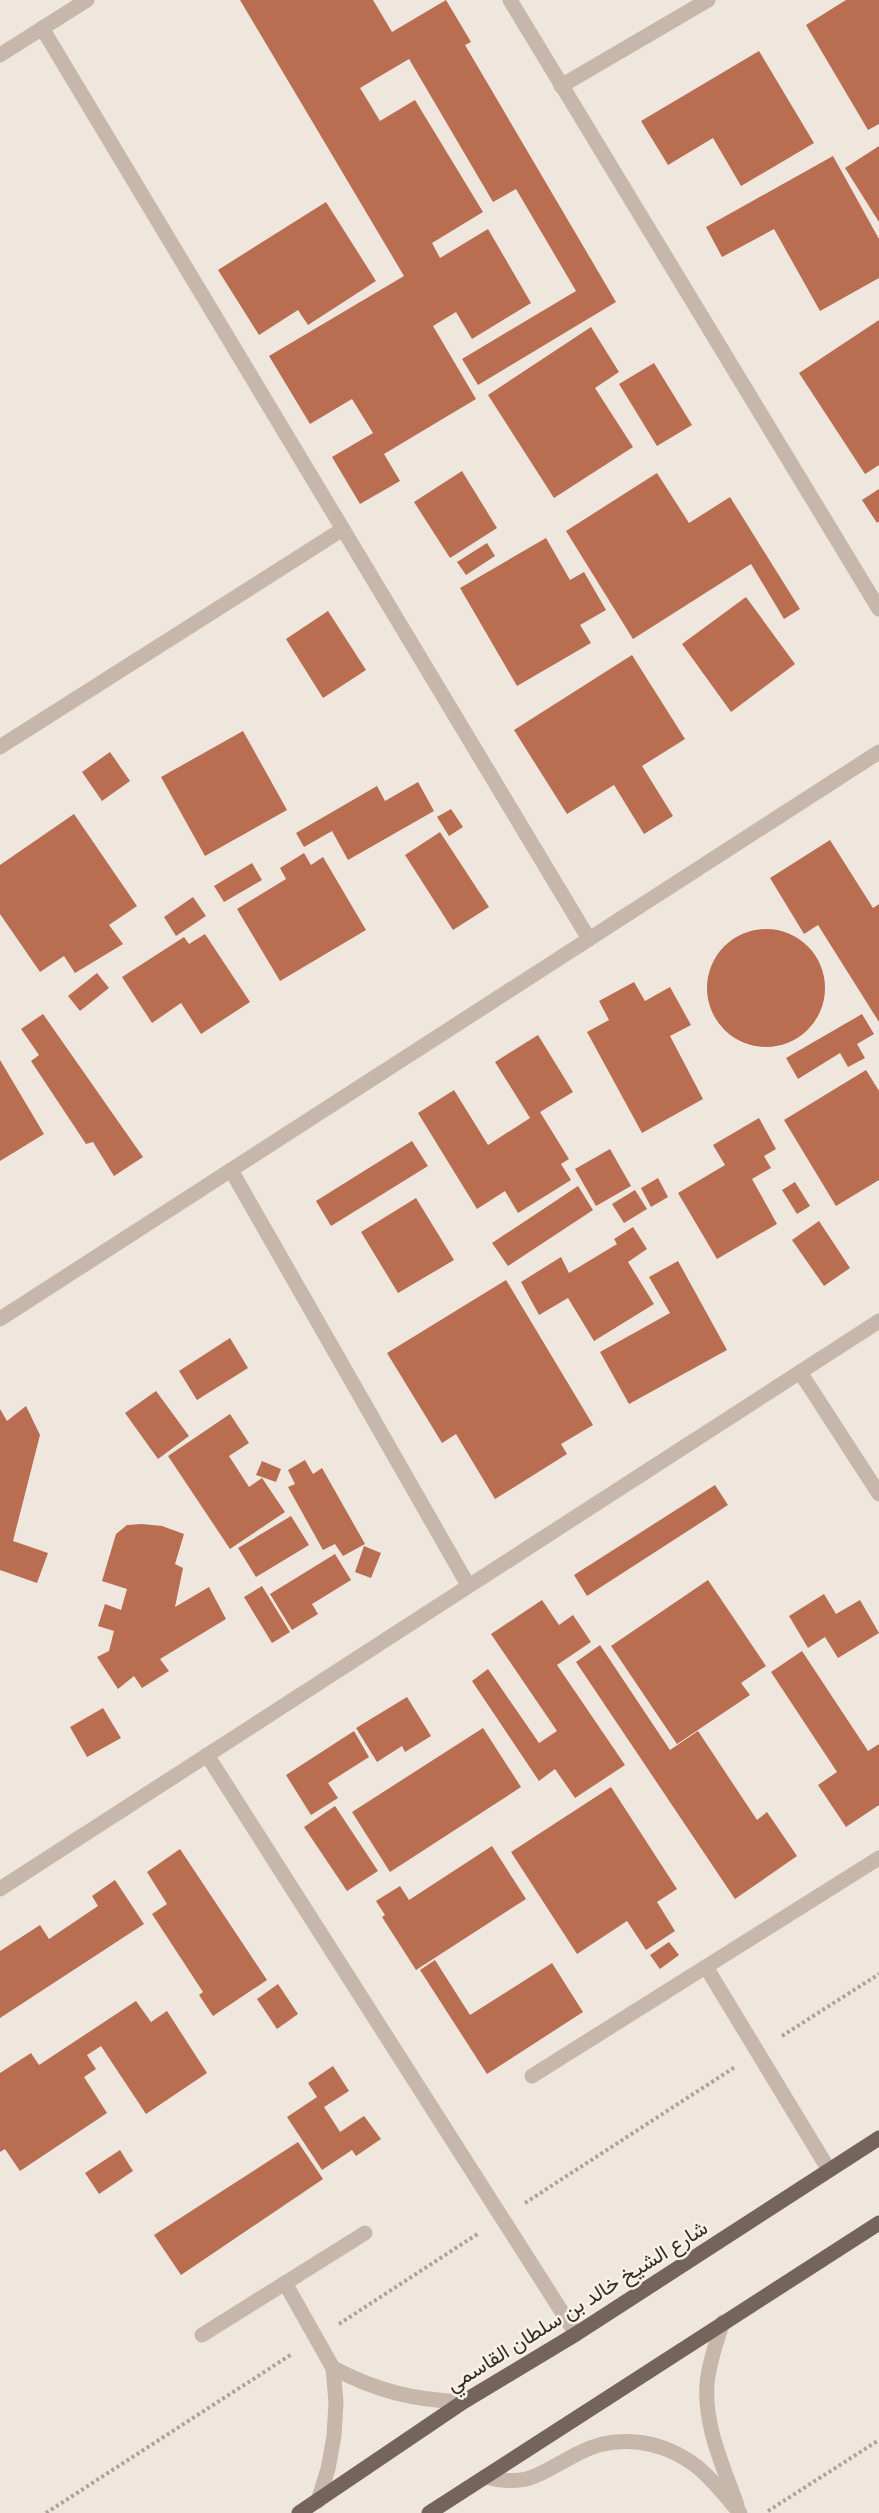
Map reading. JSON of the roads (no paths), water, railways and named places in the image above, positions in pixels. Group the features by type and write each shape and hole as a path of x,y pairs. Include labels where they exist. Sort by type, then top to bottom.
{"main road":[{"name":"شارع الشيخ خالد بن سلطان القاسمي","path":"299,2513 463,2402 576,2334 879,2138"},
{"path":"429,2513 879,2223"}],"street":[{"path":"0,55 87,0"},
{"path":"510,0 879,609"},
{"path":"561,86 708,0"},
{"path":"42,28 589,939"},
{"path":"0,747 343,529"},
{"path":"0,1319 879,752"},
{"path":"231,1170 468,1585"},
{"path":"0,1889 879,1321"},
{"path":"800,1372 879,1494"},
{"path":"207,1755 576,2334"},
{"path":"532,2076 879,1858"},
{"path":"706,1967 829,2170"},
{"path":"202,2335 364,2233"},
{"path":"285,2283 333,2368 336,2402 334,2436 328,2469 318,2501"},
{"path":"485,2477 503,2481 527,2480 598,2444 632,2440 675,2454 695,2465 740,2513 715,2443 709,2417 707,2387 723,2322"},
{"path":"333,2368 363,2384 395,2395 429,2401 463,2402"}]}
